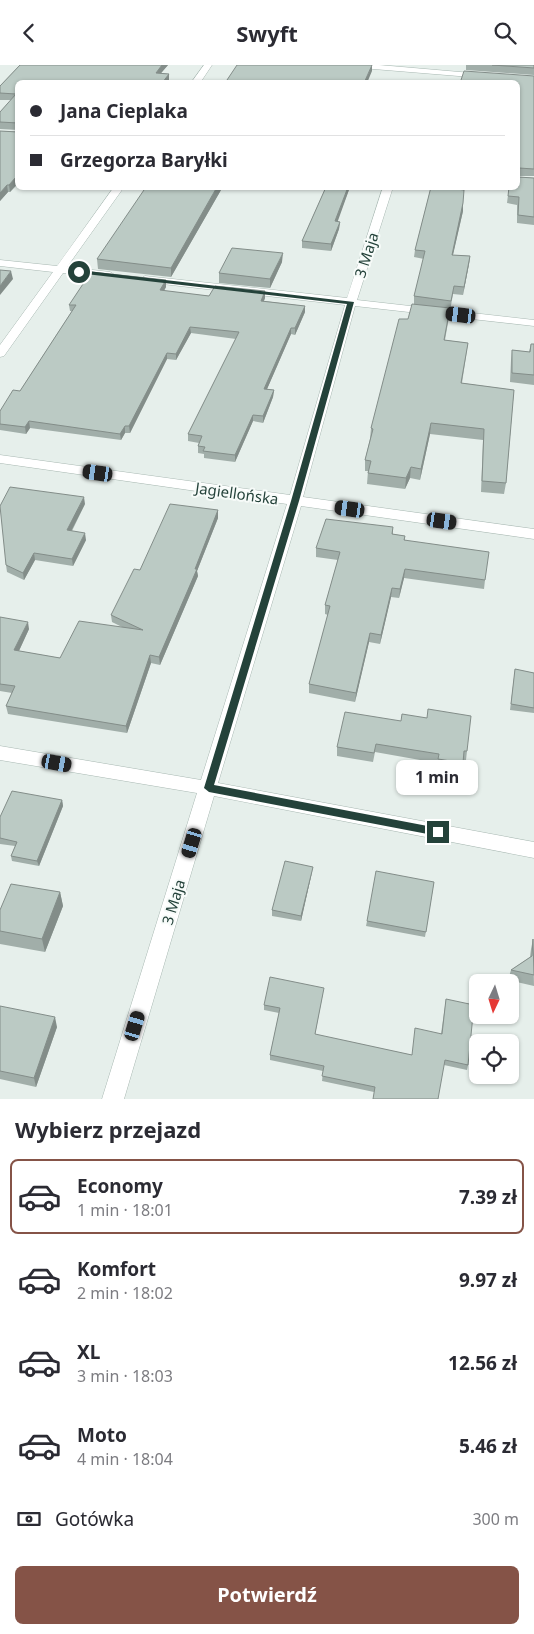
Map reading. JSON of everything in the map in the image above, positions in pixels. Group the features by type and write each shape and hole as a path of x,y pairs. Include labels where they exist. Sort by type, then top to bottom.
{"street":[{"path":"197,80 208,65"},
{"path":"349,65 424,68 488,76"},
{"path":"0,353 117,190"},
{"name":"3 Maja","path":"113,1099 295,501 351,302 387,190"},
{"path":"0,263 118,276"},
{"path":"137,278 534,323"},
{"name":"Jagiellońska","path":"0,459 534,534"},
{"path":"0,753 209,788 534,850"}],"building":[{"path":"20,65 162,65 156,73 169,74 164,80 15,80 15,94 0,93 0,86"},
{"path":"237,65 372,65 365,80 227,80"},
{"path":"492,65 534,65 534,68"},
{"path":"464,71 534,76 534,169 520,168 520,80 461,80"},
{"path":"15,95 15,123 0,122 0,112"},
{"path":"0,131 15,132 15,178 0,193"},
{"path":"520,177 534,178 534,217 518,215 519,197 508,196 509,190 520,190"},
{"path":"144,190 215,190 171,268 97,259"},
{"path":"325,190 347,190 335,221 340,222 331,244 302,241"},
{"path":"430,190 464,190 452,255 470,256 464,287 454,286 451,301 414,296 425,251 415,250"},
{"path":"232,248 283,253 270,279 219,273"},
{"path":"0,270 11,271 0,286"},
{"path":"91,272 166,280 160,290 209,296 215,286 265,291 261,301 305,306 295,328 291,328 264,389 274,390 263,416 253,415 235,455 203,451 205,447 198,446 202,436 188,434 239,332 190,327 176,354 167,353 129,426 125,426 120,434 29,421 25,427 0,424 0,411 13,390 20,391 76,305 69,305"},
{"path":"412,304 450,308 444,340 468,343 461,383 514,390 506,483 482,481 484,429 431,423 421,469 411,467 406,478 368,473 371,461 365,460 373,429 371,428 399,319 408,319"},
{"path":"531,344 534,344 534,375 512,373 512,350 530,352"},
{"path":"10,487 84,497 67,530 85,533 72,559 34,553 23,573 6,565 0,506"},
{"path":"170,504 218,510 195,569 197,569 159,657 150,655 126,726 6,706 15,686 0,684 0,617 28,622 14,650 60,658 79,621 143,630 111,615 134,569 140,570"},
{"path":"326,519 393,527 392,534 405,536 404,540 489,552 485,580 405,569 400,589 392,588 381,635 370,633 356,693 309,684 330,606 325,605 340,552 316,548"},
{"path":"515,669 534,673 534,708 511,704"},
{"path":"428,709 471,716 467,751 464,751 463,763 438,759 439,754 376,744 374,753 337,747 345,712 401,721 402,714 427,718"},
{"path":"12,791 62,800 37,861 11,856 17,842 0,838 0,817"},
{"path":"285,861 313,867 301,916 272,910"},
{"path":"376,871 434,882 426,932 367,921"},
{"path":"11,884 60,892 42,939 0,931 0,910"},
{"path":"533,939 534,975 511,970 532,956"},
{"path":"270,977 324,988 315,1034 412,1055 415,1028 442,1034 446,999 469,1004 469,1024 472,1024 471,1034 469,1034 468,1065 445,1060 438,1099 373,1099 375,1087 322,1076 324,1066 270,1055 280,1008 264,1005"},
{"path":"0,1006 55,1017 34,1078 0,1071"}],"route":[{"path":"79,272 351,302 295,501 209,788 438,832"}]}
